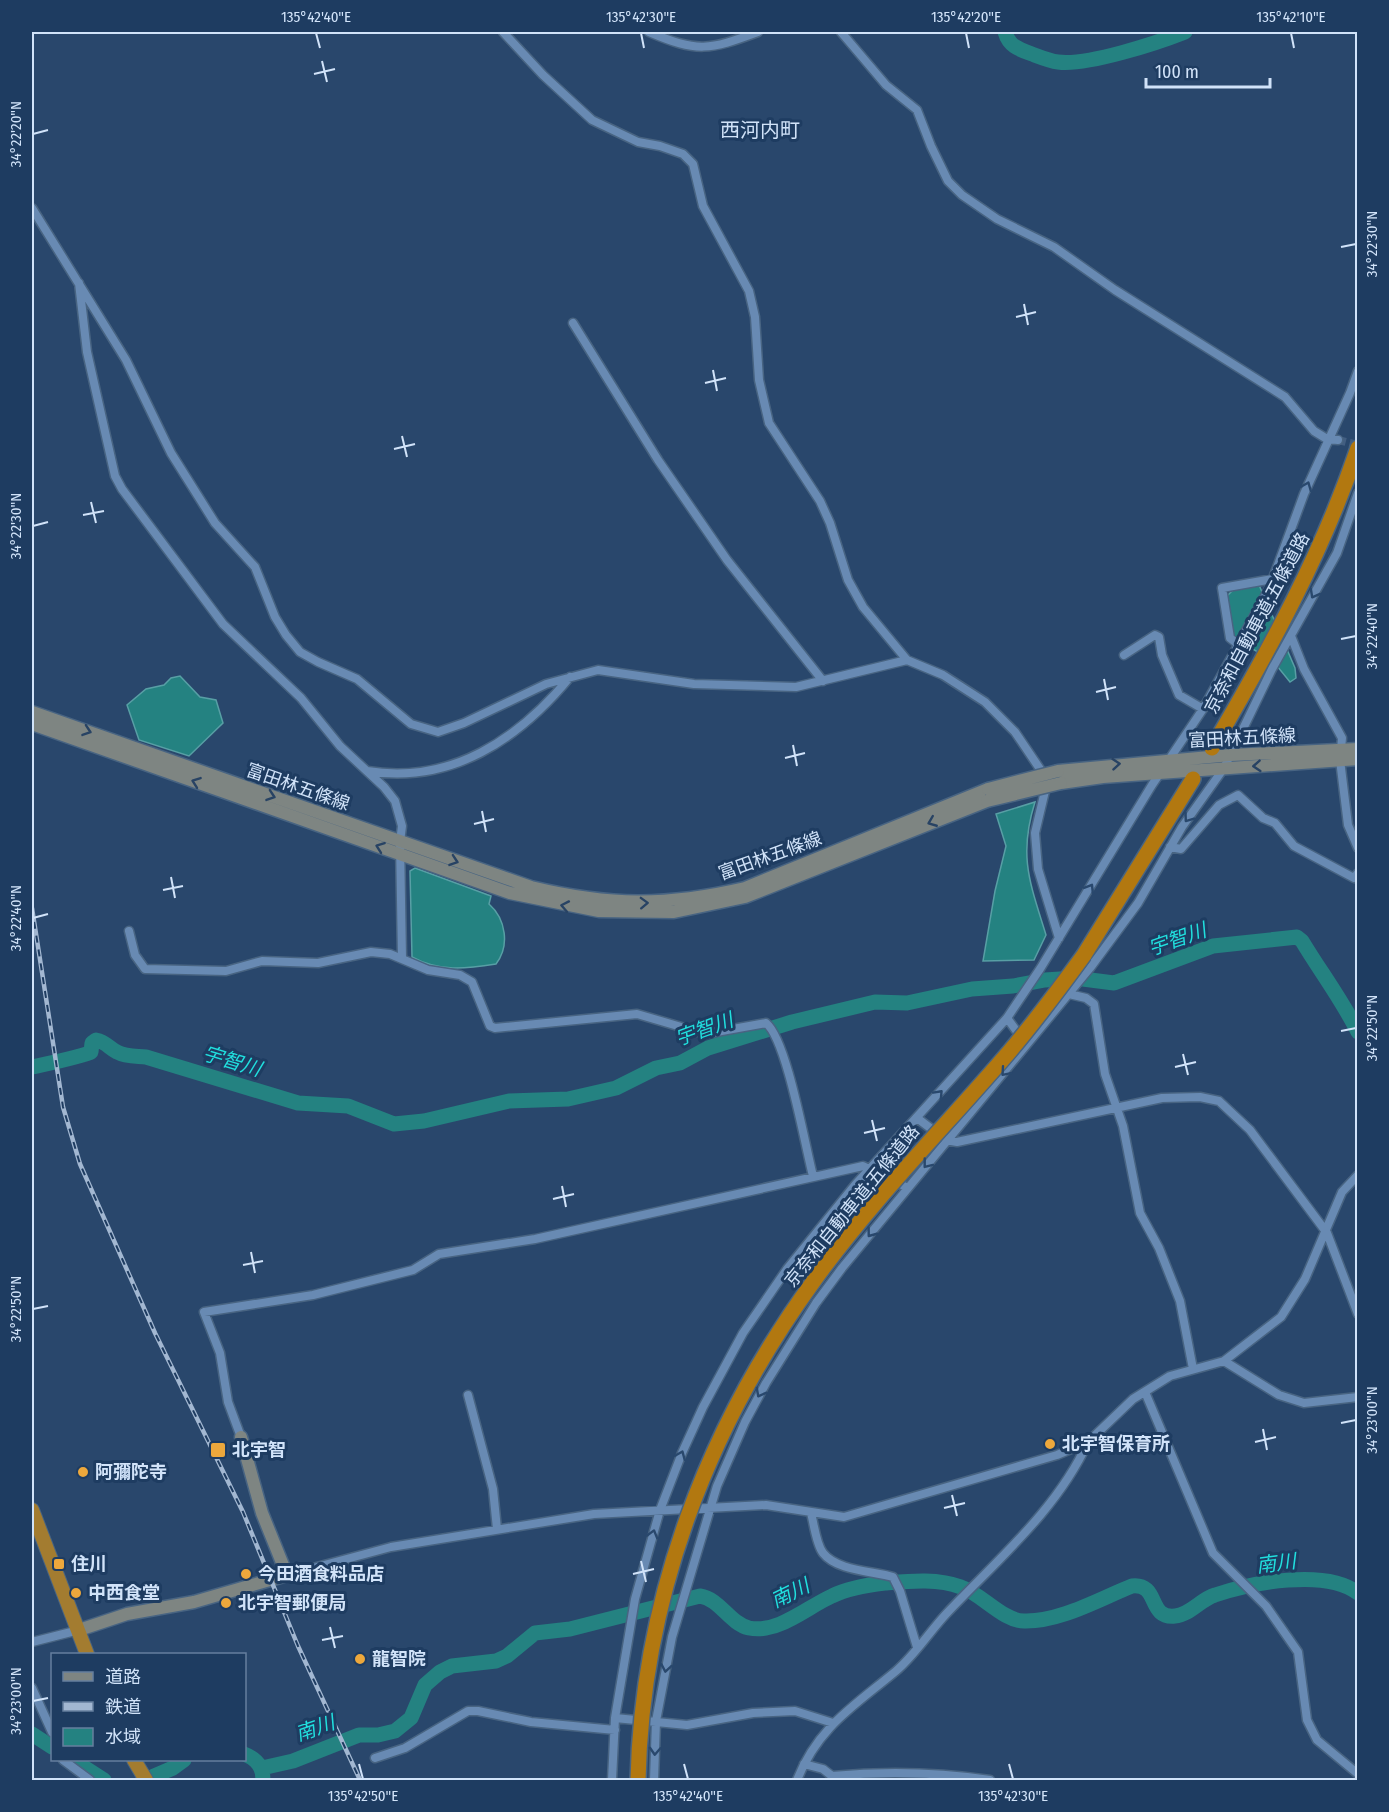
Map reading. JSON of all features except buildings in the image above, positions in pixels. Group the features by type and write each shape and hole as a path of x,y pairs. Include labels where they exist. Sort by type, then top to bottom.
{"highway":[{"name":"京奈和自動車道;五條道路","path":"1212,748 1267,665 1287,630 1358,448"},
{"name":"京奈和自動車道;五條道路","path":"638,1780 646,1682 666,1582 700,1484 721,1434 747,1384 813,1281 852,1232 1087,962 1193,779"},
{"path":"32,1510 87,1653"},
{"path":"135,1761 144,1777"}],"main road":[{"name":"富田林五條線","path":"32,712 400,848"},
{"name":"富田林五條線","path":"32,724 400,848 531,887 561,894 635,903 672,902 745,888 988,795 1060,777 1170,761 1231,755 1341,755 1358,759"},
{"name":"富田林五條線","path":"1060,777 1224,768 1341,755 1358,749"},
{"path":"79,1630 128,1614 194,1602 287,1575 262,1513 241,1437"}],"street":[{"path":"503,32 543,75 592,120 638,142 660,146 689,158 703,206 749,291 755,317 759,380 769,423 820,501 830,523 848,580 863,607 907,660 943,675 985,702 1015,732 1040,769 1045,791 1035,833 1038,869 1059,938"},
{"path":"649,32 670,40 712,48 758,32"},
{"path":"841,32 879,78 917,110 948,181 962,195 997,219 1054,247 1125,296 1285,397 1314,431 1327,439 1338,440"},
{"path":"32,208 141,387 171,453 215,523 255,567 275,616 300,652 357,679 411,724 438,732 464,723 546,684 598,670 694,684 796,687 907,660"},
{"path":"79,282 87,352 115,476 122,489 223,624 301,698 340,746 395,801 402,826 400,848 402,958"},
{"path":"573,323 658,460 727,560 823,681"},
{"path":"612,1780 615,1718 635,1599 660,1510 692,1430 757,1311 804,1246 871,1168 1007,1018 1040,969 1203,709 1269,589 1293,535 1327,439 1350,393 1358,371"},
{"path":"1358,494 1346,528 1287,630 1304,669 1342,738 1341,755 1348,825 1358,848"},
{"path":"1346,528 1358,529"},
{"path":"1239,645 1230,638 1222,588 1273,579"},
{"path":"1124,655 1155,635 1159,637 1162,655 1179,695 1203,709"},
{"path":"654,1780 656,1721 677,1616 699,1541 729,1456 766,1383 823,1295 946,1140 1069,994 1087,962 1138,903 1170,847 1224,768 1267,665"},
{"path":"366,771 394,775 414,774 467,759 490,748 532,718 570,676"},
{"path":"1170,847 1181,849 1219,805 1238,795 1263,818 1275,823 1294,846 1354,878 1358,873"},
{"path":"129,931 135,956 145,969 226,970 262,960 318,963 371,952 402,958 428,970 460,975 472,982 490,1026 495,1028 637,1014 705,1034 766,1023 774,1034 782,1056 813,1176"},
{"path":"1069,994 1086,998 1094,1004 1105,1074 1123,1126 1140,1213 1159,1248 1180,1301 1193,1369"},
{"path":"1007,1018 1027,1046"},
{"path":"917,1118 946,1140 957,1142 1162,1098 1200,1097 1219,1101 1250,1130 1327,1233 1358,1314"},
{"path":"241,1437 228,1402 220,1353 204,1312 313,1294 413,1270 439,1254 535,1239 863,1166 908,1188"},
{"path":"287,1575 391,1547 594,1514 766,1504 844,1517 868,1512 1057,1455 1088,1442 1145,1392 1170,1376 1224,1361 1281,1317 1305,1279 1327,1233 1342,1192 1358,1175"},
{"path":"1224,1361 1279,1395 1304,1403 1333,1402 1358,1397"},
{"path":"1145,1392 1213,1553 1266,1606 1298,1652 1307,1720 1317,1740 1358,1774"},
{"path":"468,1395 497,1506 497,1529"},
{"path":"797,1780 804,1764 833,1723 863,1695 898,1670 1055,1498 1076,1469 1088,1442"},
{"path":"811,1513 822,1552 830,1559 893,1577 900,1591 917,1647"},
{"path":"32,1642 79,1630"},
{"path":"32,1689 51,1730"},
{"path":"375,1758 405,1748 468,1711 531,1722 615,1730"},
{"path":"615,1718 687,1725 753,1713 795,1711 833,1723"},
{"path":"64,1761 90,1780"},
{"path":"804,1764 823,1768 832,1778 883,1771 944,1774 990,1780"}],"water":[{"path":"1259,585 1295,668 1296,678 1290,682 1273,661 1234,638 1227,596 1233,590"},
{"path":"180,676 200,697 216,700 223,723 189,756 139,740 127,705 146,689 164,685 171,678"},
{"path":"1035,802 1027,838 1028,869 1046,935 1034,960 983,961 995,891 1006,846 996,814"},
{"path":"415,868 491,896 489,904 499,917 504,933 503,949 496,964 452,968 432,965 412,957 410,871"}],"waterway":[{"path":"1005,32 1012,44 1022,50 1058,62 1086,61 1122,53 1185,32"},
{"name":"宇智川","path":"32,1067 87,1054 91,1052 92,1043 96,1040 124,1055 146,1057 298,1103 348,1106 394,1124 424,1121 509,1101 568,1099 616,1088 656,1068 680,1063 708,1048 792,1022 875,1002 907,1003 972,989 1013,986 1045,980 1075,978 1114,983 1213,946 1297,937 1302,941 1331,986 1358,1032"},
{"name":"南川","path":"262,1768 293,1761 359,1735 378,1735 395,1731 411,1718 425,1685 440,1672 452,1666 496,1661 507,1656 535,1633 570,1629 700,1596 713,1602 742,1625 760,1629 781,1623 844,1591 871,1585 904,1582 933,1581 952,1584 969,1590 1008,1617 1024,1621 1065,1614 1132,1586 1147,1590 1160,1612 1175,1616 1186,1613 1205,1600 1230,1590 1288,1580 1327,1581 1344,1585 1358,1593"},
{"path":"32,1734 51,1746"},
{"path":"246,1755 258,1764 263,1780"},
{"path":"75,1761 104,1780"},
{"path":"145,1780 173,1768 183,1761"}],"tunnel":[{"path":"1338,440 1358,445"},
{"path":"1297,536 1330,551"}],"railway":[{"path":"32,908 63,1107 80,1164 155,1333 243,1512 298,1646 360,1780"}],"place":[{"name":"北宇智保育所","path":"1050,1444"},
{"name":"北宇智","path":"218,1450"},
{"name":"阿彌陀寺","path":"83,1472"},
{"name":"住川","path":"59,1564"},
{"name":"今田酒食料品店","path":"246,1574"},
{"name":"中西食堂","path":"76,1593"},
{"name":"北宇智郵便局","path":"226,1603"},
{"name":"龍智院","path":"360,1659"}],"district":[{"name":"西河内町","path":"760,130"}]}
